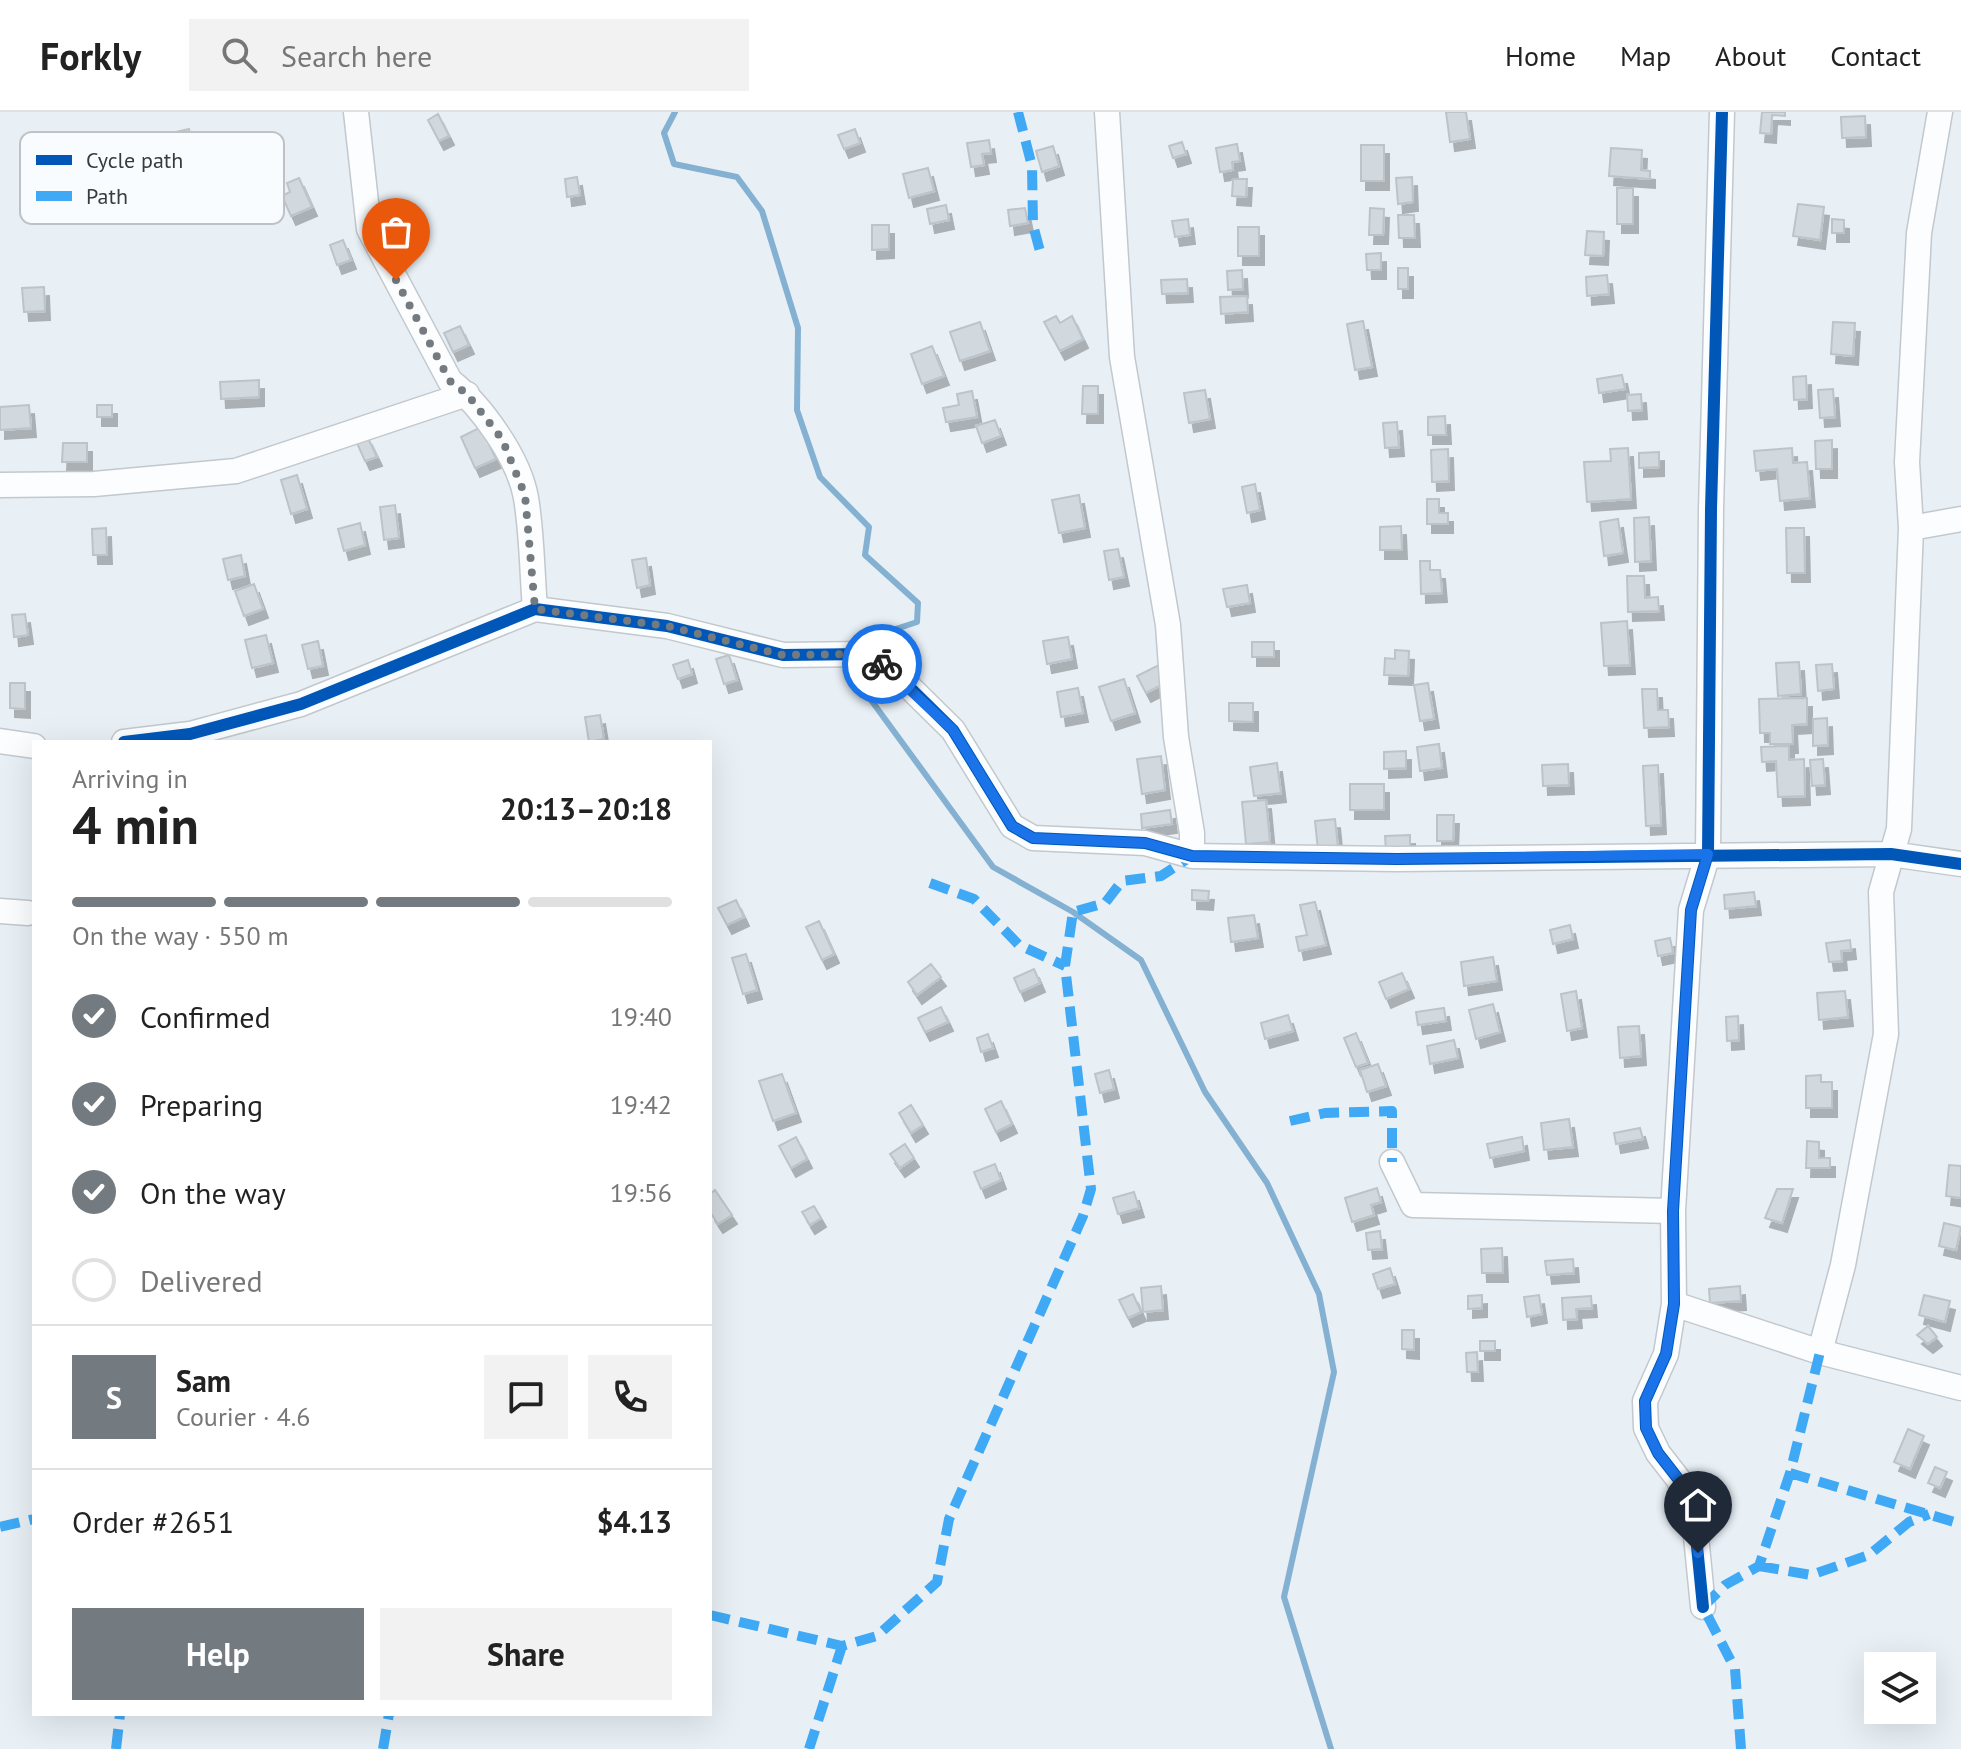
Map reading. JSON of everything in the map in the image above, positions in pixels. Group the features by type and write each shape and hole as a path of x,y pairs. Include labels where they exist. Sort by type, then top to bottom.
{"street":[{"path":"356,112 369,229 450,381 467,394 502,439 525,495 535,609"},
{"path":"1107,112 1122,357 1168,625 1175,722 1192,833 1192,856"},
{"path":"1703,1607 1695,1526 1679,1480 1658,1453 1646,1428 1645,1401 1666,1354 1674,1304 1673,1211 1691,910 1708,854 1711,509 1722,112"},
{"path":"1820,1352 1843,1265 1886,1034 1881,892 1899,829 1911,528 1907,462 1919,233 1940,112"},
{"path":"0,485 94,484 236,471 467,394"},
{"path":"1911,528 1961,519"},
{"path":"140,740 190,734 301,704 535,609 667,626 783,655 866,654 890,668 953,730 1012,826 1033,838 1145,843 1192,856 1397,859 1891,854 1961,864"},
{"path":"0,741 32,746"},
{"path":"0,911 28,913"},
{"path":"1392,1162 1413,1205 1673,1211"},
{"path":"1674,1304 1820,1352 1961,1388"}],"building":[{"path":"1446,112 1466,112 1470,139 1450,142"},
{"path":"1762,112 1785,112 1785,116 1772,115 1771,134 1760,133"},
{"path":"438,114 449,136 439,141 428,120"},
{"path":"1865,116 1866,137 1842,138 1841,117"},
{"path":"855,129 860,143 844,149 838,135"},
{"path":"989,140 991,153 982,154 984,165 971,167 967,143"},
{"path":"1182,142 1186,154 1173,158 1169,146"},
{"path":"1237,144 1240,161 1232,162 1233,170 1220,172 1216,148"},
{"path":"1361,145 1384,145 1384,181 1361,181"},
{"path":"1053,146 1059,166 1042,172 1036,151"},
{"path":"1611,148 1642,150 1641,170 1650,171 1650,179 1609,176"},
{"path":"928,168 934,191 909,198 903,174"},
{"path":"577,177 580,195 567,197 565,179"},
{"path":"1412,177 1413,202 1398,204 1396,178"},
{"path":"299,178 312,207 291,216 284,200 284,195 290,192 287,183"},
{"path":"1233,179 1247,179 1246,197 1232,196"},
{"path":"1617,188 1633,188 1633,224 1617,224"},
{"path":"1798,204 1824,207 1820,240 1793,236"},
{"path":"946,205 949,220 930,224 927,209"},
{"path":"1025,208 1028,223 1010,226 1008,210"},
{"path":"1370,208 1384,209 1383,235 1369,235"},
{"path":"1398,215 1414,215 1415,238 1399,238"},
{"path":"1188,219 1190,235 1175,237 1172,221"},
{"path":"1832,219 1844,220 1844,233 1832,233"},
{"path":"872,225 889,225 889,249 872,250"},
{"path":"1238,227 1259,227 1259,256 1238,256"},
{"path":"1587,231 1604,232 1603,256 1585,255"},
{"path":"343,240 351,260 337,265 330,245"},
{"path":"1381,253 1381,270 1367,270 1366,254"},
{"path":"1398,268 1408,268 1408,289 1398,289"},
{"path":"1242,270 1243,289 1228,290 1227,271"},
{"path":"1607,275 1609,294 1587,296 1586,277"},
{"path":"1187,279 1188,293 1162,294 1161,280"},
{"path":"44,287 45,311 24,312 22,288"},
{"path":"1247,296 1248,312 1221,314 1220,297"},
{"path":"1056,316 1060,323 1072,316 1083,339 1060,351 1044,322"},
{"path":"1363,321 1372,367 1355,370 1347,324"},
{"path":"980,322 990,351 960,361 950,332"},
{"path":"1833,322 1855,323 1853,356 1831,354"},
{"path":"460,326 469,345 453,352 444,333"},
{"path":"932,346 944,376 922,384 911,354"},
{"path":"1622,375 1625,389 1599,393 1597,379"},
{"path":"1806,376 1807,399 1794,400 1793,377"},
{"path":"259,380 259,397 221,399 220,382"},
{"path":"1083,386 1098,386 1098,414 1082,414"},
{"path":"1833,389 1835,417 1820,418 1818,390"},
{"path":"1205,390 1210,419 1189,423 1184,393"},
{"path":"972,391 977,417 946,422 943,408 959,405 957,394"},
{"path":"1641,394 1642,410 1628,411 1627,395"},
{"path":"29,405 31,428 0,430 0,407"},
{"path":"97,405 112,405 112,417 97,417"},
{"path":"1445,416 1446,435 1428,435 1428,417"},
{"path":"995,420 1001,436 982,443 976,426"},
{"path":"1397,422 1399,447 1385,448 1383,423"},
{"path":"481,427 496,459 475,468 461,437"},
{"path":"367,436 377,457 365,461 356,441"},
{"path":"1832,440 1832,469 1816,469 1815,441"},
{"path":"63,443 87,443 87,462 62,462"},
{"path":"1628,448 1631,499 1587,502 1584,462 1611,461 1610,449"},
{"path":"1792,448 1793,463 1807,462 1810,498 1780,501 1777,469 1756,471 1754,451"},
{"path":"1448,449 1449,481 1432,482 1431,450"},
{"path":"1659,452 1659,467 1639,468 1639,453"},
{"path":"297,475 307,509 291,514 281,480"},
{"path":"1255,484 1260,510 1247,513 1242,487"},
{"path":"1079,495 1085,528 1059,533 1052,500"},
{"path":"1427,499 1439,499 1439,513 1448,513 1448,524 1427,524"},
{"path":"395,505 399,538 384,540 380,507"},
{"path":"1649,517 1651,561 1635,562 1634,518"},
{"path":"1618,519 1623,553 1604,556 1600,522"},
{"path":"360,523 365,545 344,551 338,529"},
{"path":"1401,526 1402,550 1380,550 1380,527"},
{"path":"106,528 107,555 93,555 92,529"},
{"path":"1786,528 1804,528 1805,573 1787,573"},
{"path":"1118,549 1124,577 1109,580 1104,551"},
{"path":"241,555 245,576 228,580 223,559"},
{"path":"646,558 650,585 637,588 632,560"},
{"path":"1420,561 1430,561 1430,570 1440,570 1442,593 1421,594"},
{"path":"1627,576 1644,576 1645,598 1658,597 1659,611 1628,612"},
{"path":"254,584 263,609 244,616 235,591"},
{"path":"1247,585 1250,603 1227,607 1223,589"},
{"path":"25,614 28,635 14,637 12,615"},
{"path":"1627,621 1630,665 1604,666 1601,623"},
{"path":"266,635 273,663 252,668 245,640"},
{"path":"1068,637 1072,659 1047,664 1043,641"},
{"path":"318,641 323,666 308,669 302,645"},
{"path":"1252,642 1274,642 1274,657 1252,657"},
{"path":"1395,650 1409,651 1408,676 1384,675 1385,658 1395,659"},
{"path":"729,655 737,680 724,684 716,659"},
{"path":"688,660 692,674 678,679 673,665"},
{"path":"1799,662 1801,694 1778,696 1776,663"},
{"path":"1161,664 1169,681 1146,693 1137,676"},
{"path":"1832,664 1834,689 1818,691 1816,665"},
{"path":"1124,679 1135,713 1111,721 1099,687"},
{"path":"10,683 25,683 25,709 10,708"},
{"path":"1428,683 1434,719 1420,721 1414,685"},
{"path":"1078,688 1083,713 1061,717 1057,692"},
{"path":"1642,689 1657,689 1658,710 1668,710 1669,727 1644,728"},
{"path":"1807,698 1807,724 1792,725 1793,744 1770,744 1770,733 1760,733 1759,699"},
{"path":"1229,703 1253,703 1253,722 1229,721"},
{"path":"600,715 604,739 589,740 585,717"},
{"path":"1827,718 1828,745 1813,746 1813,719"},
{"path":"1439,744 1442,768 1420,771 1417,747"},
{"path":"1789,746 1789,760 1804,759 1805,796 1778,797 1776,761 1762,762 1761,747"},
{"path":"1406,751 1406,768 1384,769 1384,752"},
{"path":"1161,756 1165,790 1142,794 1137,759"},
{"path":"1823,759 1825,785 1812,786 1810,760"},
{"path":"1277,763 1281,793 1254,796 1250,767"},
{"path":"1568,764 1569,785 1543,786 1542,765"},
{"path":"1658,765 1661,825 1646,826 1643,766"},
{"path":"1350,784 1384,784 1384,810 1350,810"},
{"path":"1266,800 1270,842 1246,844 1242,802"},
{"path":"1170,810 1172,824 1142,828 1141,814"},
{"path":"1437,815 1454,815 1453,841 1437,841"},
{"path":"1335,819 1338,848 1318,850 1315,821"},
{"path":"1410,835 1410,851 1386,852 1385,836"},
{"path":"1192,890 1209,891 1208,901 1192,900"},
{"path":"1754,892 1756,906 1725,909 1724,895"},
{"path":"736,900 744,917 727,925 718,908"},
{"path":"1315,902 1326,945 1299,951 1296,937 1307,935 1300,905"},
{"path":"1254,915 1258,938 1231,942 1228,918"},
{"path":"819,921 834,954 822,960 806,927"},
{"path":"1570,925 1573,939 1553,944 1550,930"},
{"path":"1670,938 1673,953 1658,956 1655,941"},
{"path":"1850,940 1851,950 1841,951 1842,961 1829,962 1826,943"},
{"path":"746,954 757,990 743,994 732,958"},
{"path":"1493,957 1497,981 1464,986 1461,962"},
{"path":"931,964 941,977 917,995 908,982"},
{"path":"1034,969 1040,983 1020,992 1014,978"},
{"path":"1402,973 1409,989 1386,999 1379,982"},
{"path":"1576,991 1582,1028 1567,1031 1561,994"},
{"path":"1845,991 1848,1017 1819,1020 1817,993"},
{"path":"1493,1004 1500,1032 1476,1039 1469,1010"},
{"path":"941,1007 948,1022 925,1032 918,1018"},
{"path":"1444,1008 1446,1021 1418,1025 1416,1012"},
{"path":"1288,1015 1293,1031 1265,1039 1261,1023"},
{"path":"1738,1016 1739,1040 1727,1041 1726,1017"},
{"path":"1639,1026 1641,1056 1620,1058 1618,1027"},
{"path":"1356,1033 1368,1063 1356,1067 1344,1038"},
{"path":"988,1034 993,1048 981,1052 977,1038"},
{"path":"1454,1040 1458,1058 1430,1064 1427,1046"},
{"path":"1378,1064 1386,1086 1367,1092 1360,1070"},
{"path":"1109,1070 1114,1089 1100,1093 1095,1074"},
{"path":"782,1074 796,1113 773,1121 759,1081"},
{"path":"1821,1075 1821,1082 1832,1082 1832,1108 1806,1108 1806,1076"},
{"path":"1001,1101 1012,1124 996,1132 985,1109"},
{"path":"911,1105 923,1125 911,1133 899,1113"},
{"path":"1569,1119 1573,1147 1544,1150 1541,1123"},
{"path":"1640,1128 1643,1139 1616,1144 1614,1133"},
{"path":"796,1137 807,1159 791,1168 779,1146"},
{"path":"1522,1137 1524,1151 1490,1158 1487,1144"},
{"path":"1807,1141 1819,1142 1819,1158 1830,1158 1830,1168 1806,1168"},
{"path":"905,1144 914,1158 900,1168 890,1154"},
{"path":"995,1164 1001,1180 981,1189 974,1172"},
{"path":"1949,1165 1961,1166 1961,1198 1946,1196"},
{"path":"1377,1188 1381,1202 1371,1205 1374,1215 1352,1222 1345,1198"},
{"path":"1777,1189 1793,1189 1782,1223 1765,1218"},
{"path":"715,1190 732,1215 718,1224 712,1215 712,1192"},
{"path":"1134,1192 1139,1208 1118,1214 1113,1198"},
{"path":"814,1206 821,1218 810,1225 802,1212"},
{"path":"1944,1223 1961,1227 1956,1250 1939,1246"},
{"path":"1380,1231 1382,1249 1368,1250 1366,1233"},
{"path":"1502,1248 1503,1273 1482,1273 1481,1249"},
{"path":"1573,1259 1574,1273 1547,1275 1545,1261"},
{"path":"1390,1268 1395,1284 1378,1289 1373,1274"},
{"path":"1161,1286 1163,1310 1143,1312 1141,1288"},
{"path":"1740,1286 1741,1301 1710,1303 1709,1289"},
{"path":"1133,1294 1141,1312 1128,1318 1119,1300"},
{"path":"1482,1295 1482,1308 1468,1309 1468,1296"},
{"path":"1539,1295 1542,1314 1527,1317 1524,1297"},
{"path":"1924,1295 1950,1301 1945,1322 1919,1315"},
{"path":"1591,1296 1592,1308 1576,1309 1577,1319 1563,1320 1562,1298"},
{"path":"1928,1326 1937,1337 1928,1344 1917,1335"},
{"path":"1402,1330 1414,1330 1414,1350 1402,1349"},
{"path":"1480,1341 1495,1341 1495,1351 1480,1351"},
{"path":"1477,1352 1478,1372 1467,1372 1466,1353"},
{"path":"1908,1429 1924,1436 1910,1469 1894,1462"},
{"path":"1935,1467 1947,1472 1940,1488 1928,1483"}],"waterway":[{"path":"675,112 664,133 674,164 737,177 762,211 798,328 797,410 820,477 869,527 865,555 918,603 917,622 850,644"},
{"path":"844,663 993,867 1073,912 1141,960 1205,1092 1267,1183 1319,1294 1334,1372 1284,1597 1331,1749"}],"marked path":[{"path":"1018,112 1032,166 1033,225 1041,255"},
{"path":"712,1615 842,1646 877,1636 937,1582 949,1519 1083,1216 1091,1189 1065,966 1073,912 1105,903 1122,881 1161,876 1192,856"},
{"path":"930,883 974,899 1019,945 1065,966"},
{"path":"1290,1121 1325,1113 1392,1111 1392,1162"},
{"path":"1741,1749 1735,1669 1703,1607 1725,1585 1759,1566 1790,1473 1820,1352"},
{"path":"1790,1473 1961,1524"},
{"path":"1759,1566 1811,1575 1869,1555 1909,1522 1929,1514"},
{"path":"0,1527 32,1519"},
{"path":"809,1749 842,1646"},
{"path":"116,1749 120,1716"},
{"path":"383,1749 389,1716"}],"cycle path":[{"path":"1703,1607 1695,1526 1679,1480 1658,1453 1646,1428 1645,1401 1666,1354 1674,1304 1673,1211 1691,910 1708,854 1711,509 1722,112"},
{"path":"140,740 190,734 301,704 535,609 667,626 783,655 866,654 890,668 953,730 1012,826 1033,838 1145,843 1192,856 1397,859 1891,854 1961,864"}],"way so far":[{"path":"396,280 450,381 467,394 502,439 525,495 535,609 667,626 783,655 866,654 882,664"}],"route":[{"path":"882,664 890,668 953,730 1012,826 1033,838 1145,843 1192,856 1397,859 1708,854 1691,910 1673,1211 1674,1304 1666,1354 1645,1401 1646,1428 1658,1453 1679,1480 1695,1526 1698,1553"}]}
